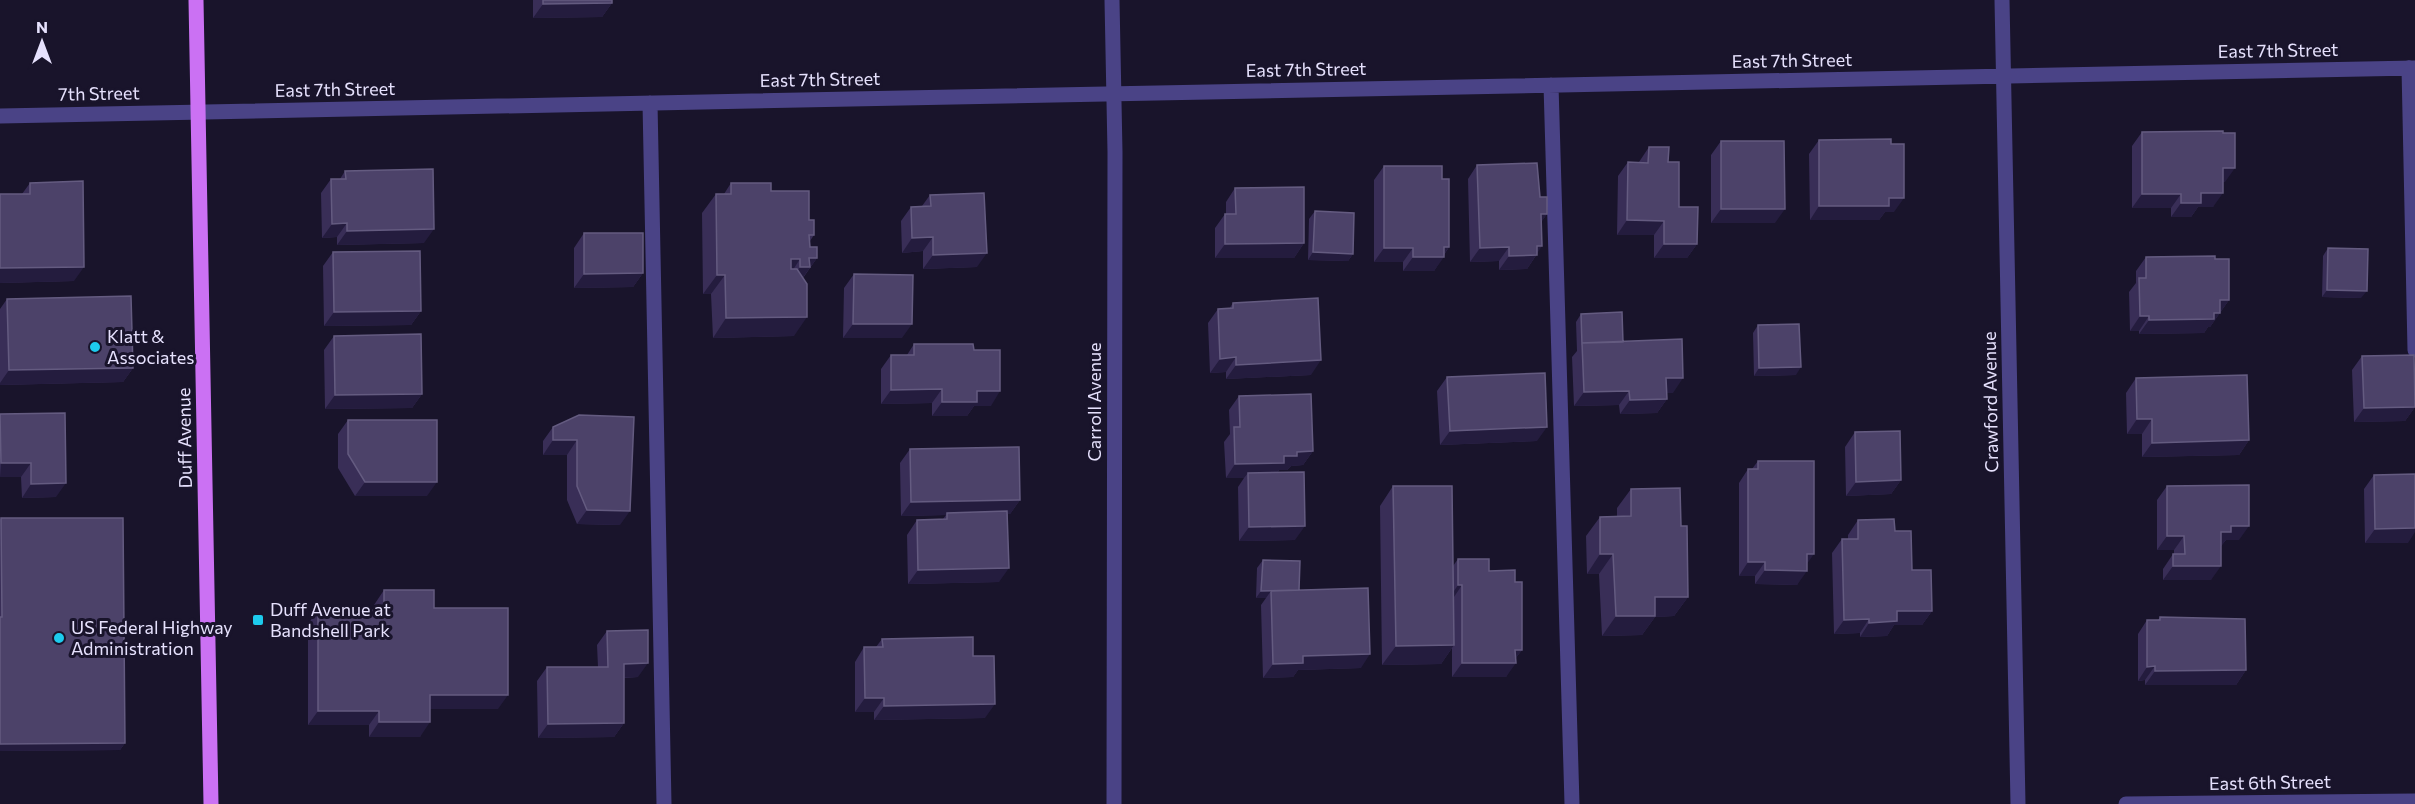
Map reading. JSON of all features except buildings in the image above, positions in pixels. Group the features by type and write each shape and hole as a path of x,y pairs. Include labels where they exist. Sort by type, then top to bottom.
{"main road":[{"name":"Duff Avenue","path":"196,0 211,804"}],"street":[{"name":"Carroll Avenue","path":"1112,0 1114,804"},
{"name":"Crawford Avenue","path":"2002,0 2018,804"},
{"name":"East 7th Street","path":"198,112 2412,68"},
{"path":"2412,68 2415,350"},
{"path":"1551,85 1572,804"},
{"path":"650,103 664,804"},
{"name":"7th Street","path":"0,116 198,112"},
{"name":"East 6th Street","path":"2126,804 2415,801"}],"place":[{"name":"Klatt & Associates","path":"95,347"},
{"name":"Duff Avenue at Bandshell Park","path":"258,620"},
{"name":"US Federal Highway Administration","path":"59,638"}]}
